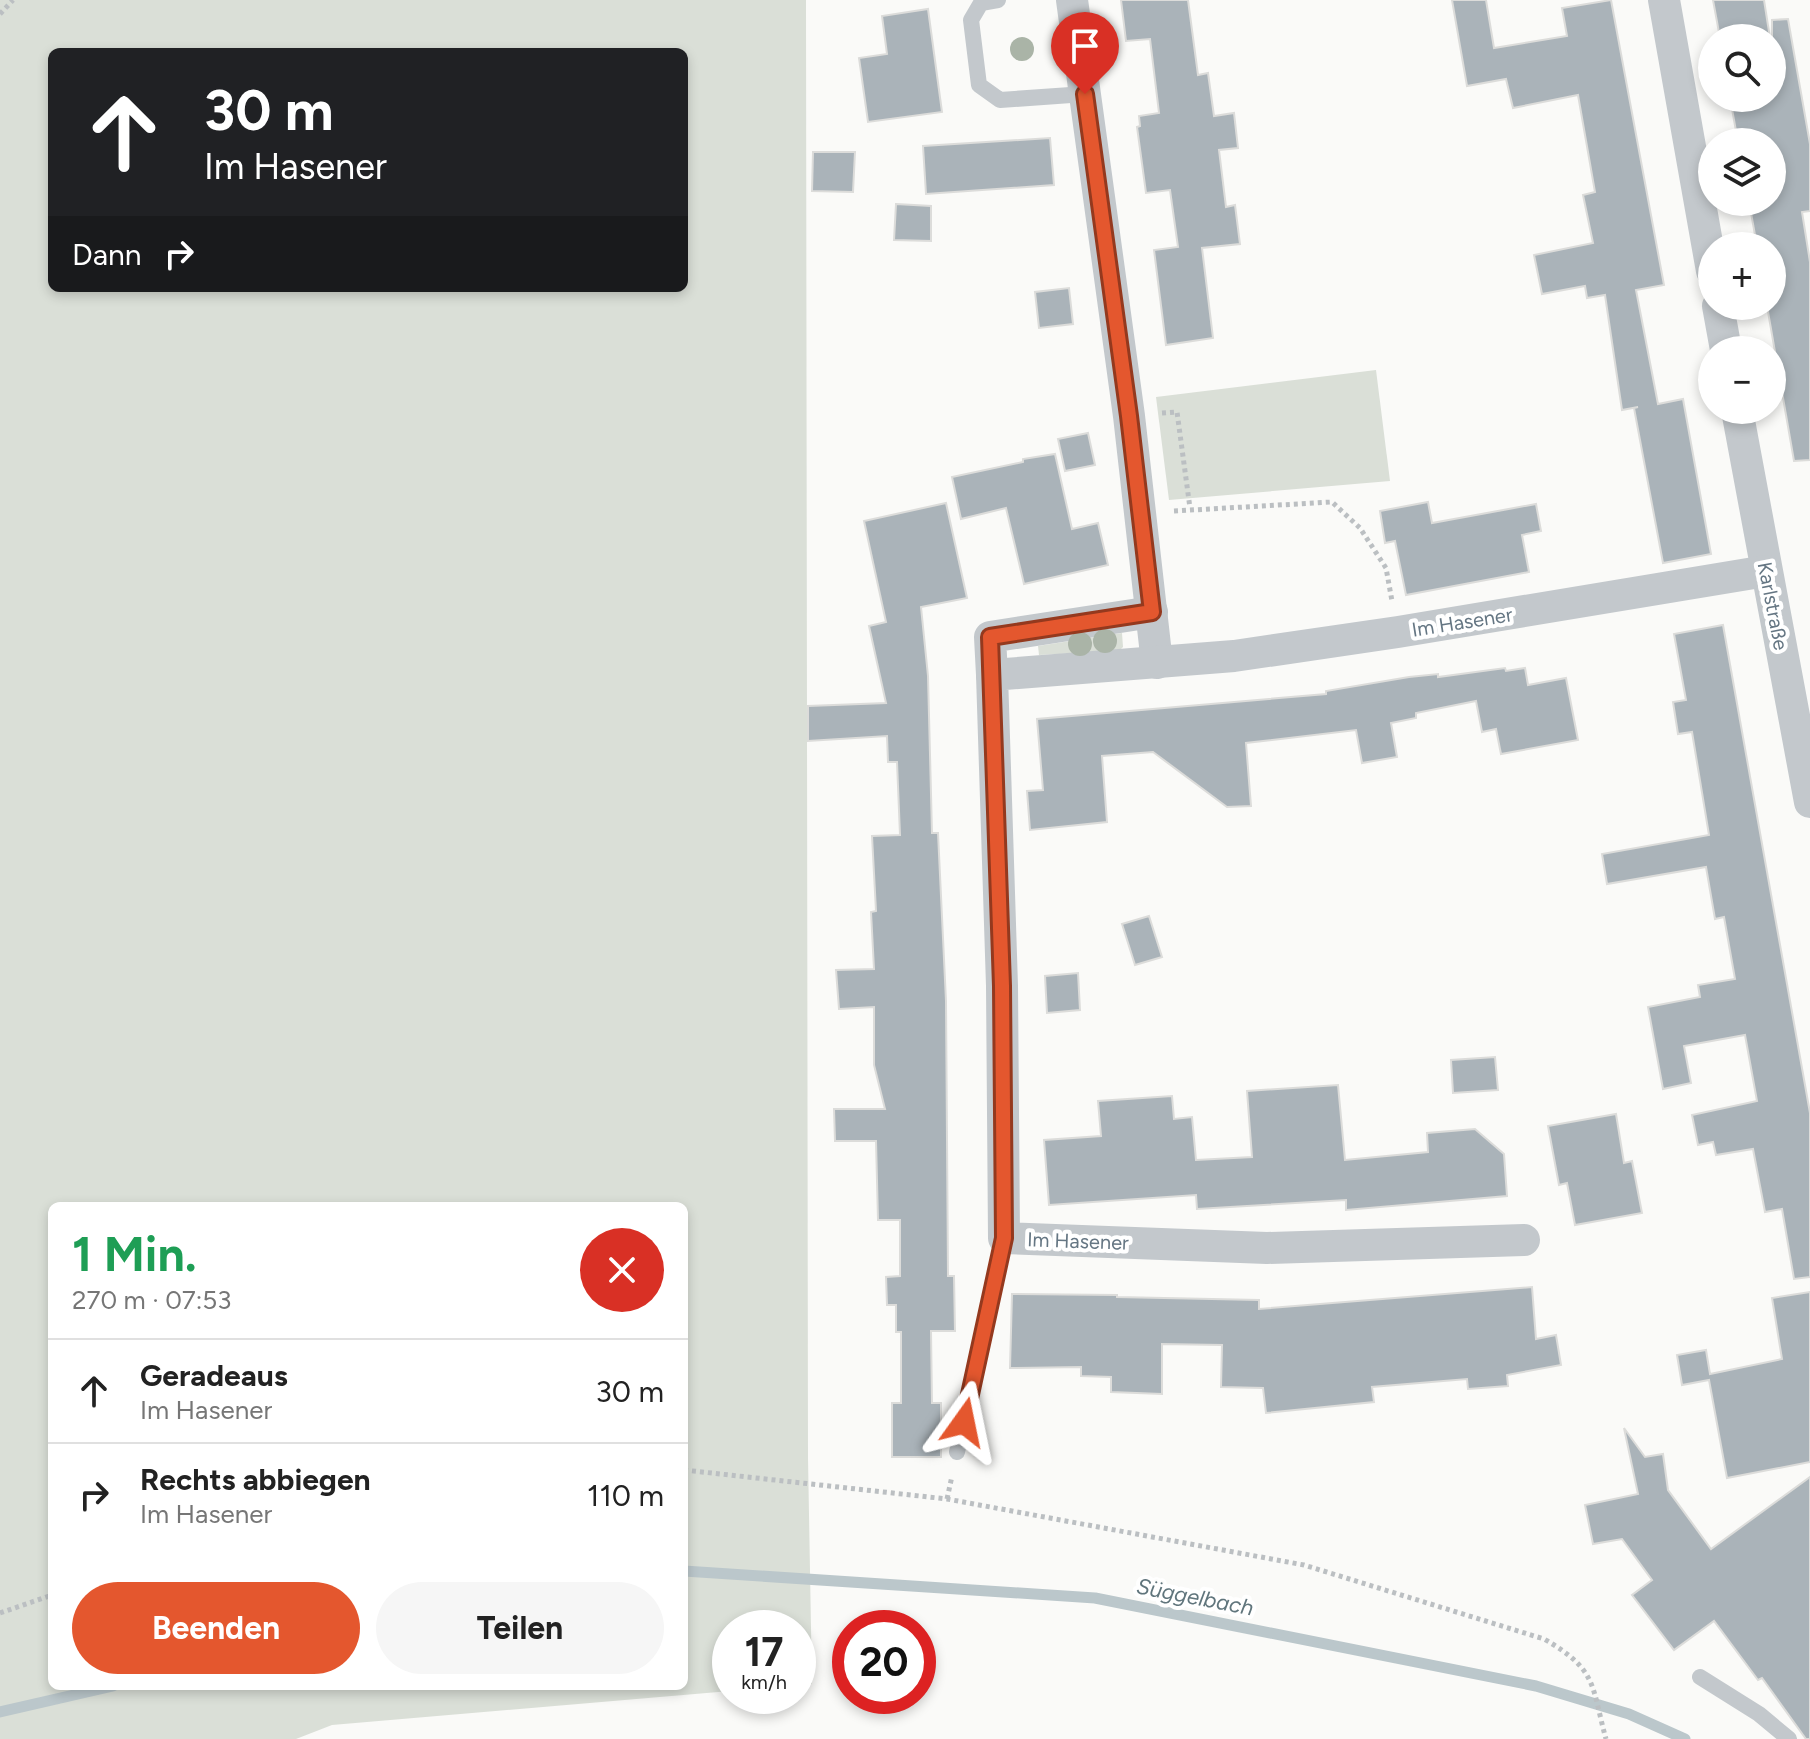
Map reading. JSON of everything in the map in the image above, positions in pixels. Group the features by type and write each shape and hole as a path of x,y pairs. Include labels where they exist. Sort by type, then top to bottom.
{"street":[{"path":"1072,0 1129,416 1157,663"},
{"path":"1664,0 1705,232"},
{"name":"Karlstraße","path":"1740,424 1809,785"},
{"name":"Im Hasener","path":"992,675 1234,656 1766,571"},
{"name":"Im Hasener","path":"1152,612 990,637 1002,986 1004,1238 1267,1248 1524,1240"}],"lane":[{"path":"998,0 981,3 971,20 979,85 1000,100 1085,94"},
{"path":"957,1452 1004,1238"},
{"path":"1700,1677 1759,1714 1789,1739"}],"path":[{"path":"0,14 13,0"},
{"path":"1129,416 1177,412 1190,508"},
{"path":"1141,516 1190,508 1332,502 1360,528 1386,568 1398,632"},
{"path":"688,1470 947,1499 1304,1565 1544,1639 1567,1652 1590,1676 1606,1739"},
{"path":"0,1613 48,1596"}],"shaded area":[{"path":"0,0 806,0 811,1610 712,1610 712,1693 332,1725 296,1739 0,1739"},
{"path":"1376,370 1390,481 1169,500 1156,397"},
{"path":"1122,633 1123,647 1119,651 1039,655 1038,646"}],"building":[{"path":"1121,0 1188,0 1198,75 1208,73 1214,116 1234,113 1238,148 1219,150 1226,207 1235,205 1240,244 1202,248 1213,338 1166,345 1154,250 1178,247 1170,190 1146,193 1137,127 1140,126 1139,116 1159,113 1150,39 1126,41"},
{"path":"1452,0 1486,0 1494,48 1567,36 1562,8 1611,0 1664,285 1636,290 1658,404 1683,399 1711,554 1663,563 1634,408 1638,407 1622,410 1605,295 1587,298 1585,286 1542,294 1534,255 1593,243 1583,195 1595,192 1578,95 1513,108 1506,79 1467,86"},
{"path":"1713,0 1764,0 1768,24 1717,24"},
{"path":"928,9 942,112 868,122 859,58 887,54 882,16"},
{"path":"1788,19 1810,144 1810,211 1802,212 1810,262 1810,460 1794,461 1786,415 1786,336 1772,336 1769,320 1786,320 1786,232 1754,232 1752,216 1786,216 1786,128 1735,128 1733,112 1786,112 1786,24 1772,24 1772,20"},
{"path":"1050,138 1054,185 926,194 923,146"},
{"path":"813,152 855,152 853,192 812,191"},
{"path":"896,204 931,206 931,241 894,240"},
{"path":"1069,288 1073,324 1039,328 1035,292"},
{"path":"1088,433 1095,465 1065,471 1058,439"},
{"path":"1055,454 1072,529 1098,523 1108,565 1024,584 1006,508 961,519 952,477"},
{"path":"1428,502 1432,523 1536,504 1541,531 1522,535 1529,572 1406,595 1395,541 1385,543 1380,511"},
{"path":"946,503 967,598 921,607 928,676 932,833 938,833 946,1001 948,1276 954,1276 955,1331 931,1331 932,1403 941,1403 941,1457 892,1457 892,1403 901,1403 901,1332 896,1332 896,1305 887,1305 886,1277 900,1276 900,1220 878,1220 876,1141 835,1141 834,1109 885,1109 874,1065 874,1007 839,1009 836,970 874,969 871,912 876,911 872,836 900,835 897,762 888,762 887,736 808,741 808,706 886,703 869,626 886,622 864,521"},
{"path":"1723,625 1810,1113 1810,1277 1794,1279 1782,1209 1765,1212 1753,1149 1716,1155 1713,1142 1698,1145 1692,1115 1757,1101 1745,1035 1684,1046 1691,1083 1663,1089 1648,1007 1700,997 1698,985 1735,979 1724,917 1715,919 1706,867 1607,884 1602,854 1709,835 1692,732 1678,734 1673,702 1686,700 1674,634"},
{"path":"1505,668 1506,671 1525,668 1528,685 1566,678 1578,740 1501,754 1496,729 1482,732 1476,701 1416,713 1416,718 1391,723 1397,757 1362,763 1356,730 1246,743 1251,806 1227,807 1153,752 1102,756 1107,822 1030,830 1027,791 1043,790 1037,719 1326,694 1326,691 1409,677 1438,674 1438,677"},
{"path":"1149,916 1162,957 1135,965 1122,924"},
{"path":"1078,973 1080,1010 1047,1013 1045,976"},
{"path":"1495,1057 1498,1090 1453,1093 1451,1060"},
{"path":"1338,1085 1345,1160 1428,1152 1427,1133 1475,1129 1504,1154 1507,1196 1346,1210 1346,1200 1197,1209 1196,1195 1049,1205 1044,1140 1101,1136 1098,1101 1172,1096 1174,1119 1192,1117 1196,1160 1252,1157 1247,1091"},
{"path":"1616,1114 1624,1163 1632,1161 1642,1213 1575,1225 1567,1183 1559,1185 1548,1126"},
{"path":"1532,1287 1536,1339 1556,1335 1561,1365 1507,1375 1508,1386 1468,1389 1467,1379 1372,1387 1374,1402 1266,1413 1263,1388 1221,1387 1222,1345 1162,1344 1162,1394 1111,1392 1111,1377 1081,1376 1081,1367 1010,1368 1012,1294 1259,1300 1259,1309"},
{"path":"1810,1292 1810,1462 1727,1478 1709,1380 1682,1385 1677,1355 1706,1350 1710,1374 1782,1359 1772,1298"},
{"path":"1624,1428 1645,1457 1663,1454 1668,1490 1711,1549 1810,1477 1810,1739 1806,1739 1762,1678 1758,1680 1714,1621 1674,1650 1632,1595 1652,1580 1622,1539 1593,1544 1585,1505 1638,1494"}],"waterway":[{"name":"Süggelbach","path":"688,1571 1095,1598 1536,1686 1629,1714 1685,1739"},
{"name":"Süggelbach","path":"0,1712 96,1690"}],"route":[{"path":"964,1422 1004,1238 1002,986 990,637 1152,612 1085,94"}]}
